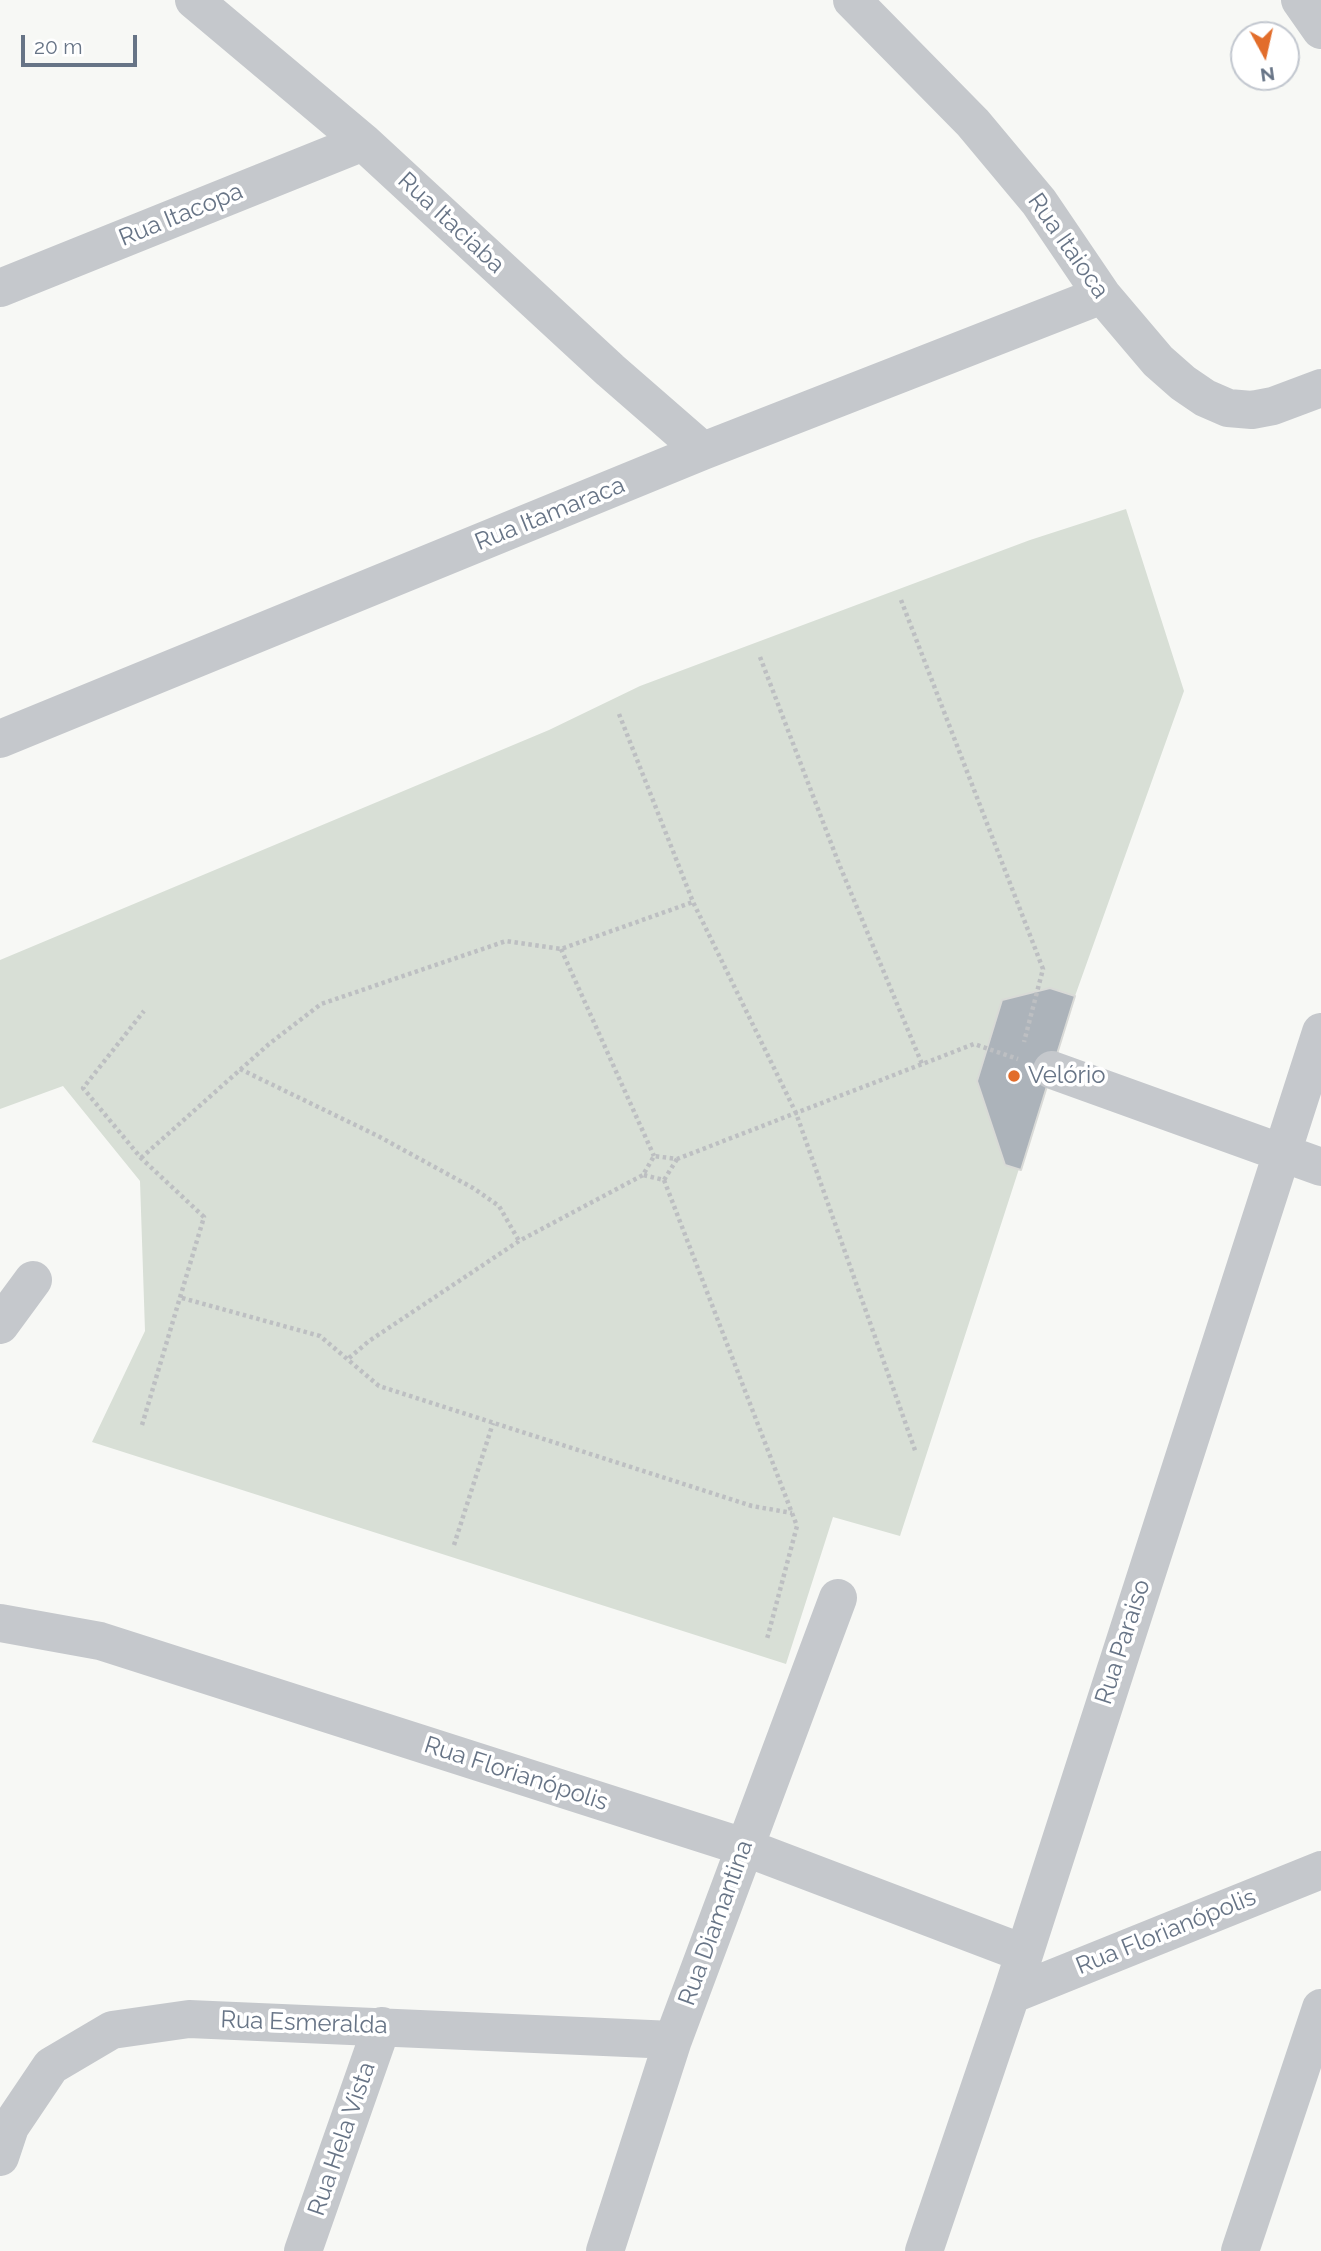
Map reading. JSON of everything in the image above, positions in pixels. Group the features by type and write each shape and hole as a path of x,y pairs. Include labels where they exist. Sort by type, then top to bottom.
{"street":[{"name":"Rua Itaciaba","path":"194,0 363,142 610,370 703,451"},
{"name":"Rua Itaioca","path":"852,0 973,123 1039,202 1102,295 1158,361 1205,398 1228,408 1252,410 1273,406 1321,388"},
{"path":"1300,0 1321,30"},
{"name":"Rua Itacopa","path":"0,288 363,142"},
{"name":"Rua Itamaraca","path":"0,739 703,451 1102,295"},
{"name":"Rua Paraiso","path":"923,2251 1011,1995 1321,1032"},
{"path":"1052,1070 1321,1167"},
{"path":"0,1325 33,1280"},
{"name":"Rua Diamantina","path":"606,2251 673,2040 838,1598"},
{"name":"Rua Florianópolis","path":"0,1623 100,1642 744,1847 1023,1953"},
{"name":"Rua Florianópolis","path":"1011,1995 1321,1870"},
{"path":"1240,2251 1321,2008"},
{"name":"Rua Esmeralda","path":"0,2157 10,2127 51,2066 112,2030 189,2019 673,2040"},
{"name":"Rua Hela Vista","path":"303,2251 382,2026"}],"path":[{"path":"654,1156 677,1159 974,1044 1020,1060 1043,969 901,600"},
{"path":"760,657 839,864 922,1064"},
{"path":"619,713 693,902 796,1113 916,1453"},
{"path":"141,1158 240,1069 321,1004 506,941 561,949 693,902"},
{"path":"561,949 654,1156"},
{"path":"142,1425 204,1217 141,1158 83,1088 144,1011"},
{"path":"240,1069 378,1136 473,1188 499,1206 519,1241"},
{"path":"349,1358 369,1341 519,1241 643,1175 654,1156"},
{"path":"664,1180 677,1159"},
{"path":"643,1175 664,1180"},
{"path":"664,1180 797,1526 767,1639"},
{"path":"182,1298 320,1336 379,1386 752,1506 792,1513"},
{"path":"454,1545 493,1423"}],"shaded area":[{"path":"1126,509 1184,691 1075,996 900,1536 833,1517 786,1664 92,1442 145,1331 140,1181 63,1086 0,1109 0,960 549,730 640,686 1030,540"}],"building":[{"name":"Velório","path":"1050,988 1075,996 1021,1170 1005,1165 977,1081 1002,1000"}],"place":[{"name":"Velório","path":"1014,1076"}]}
